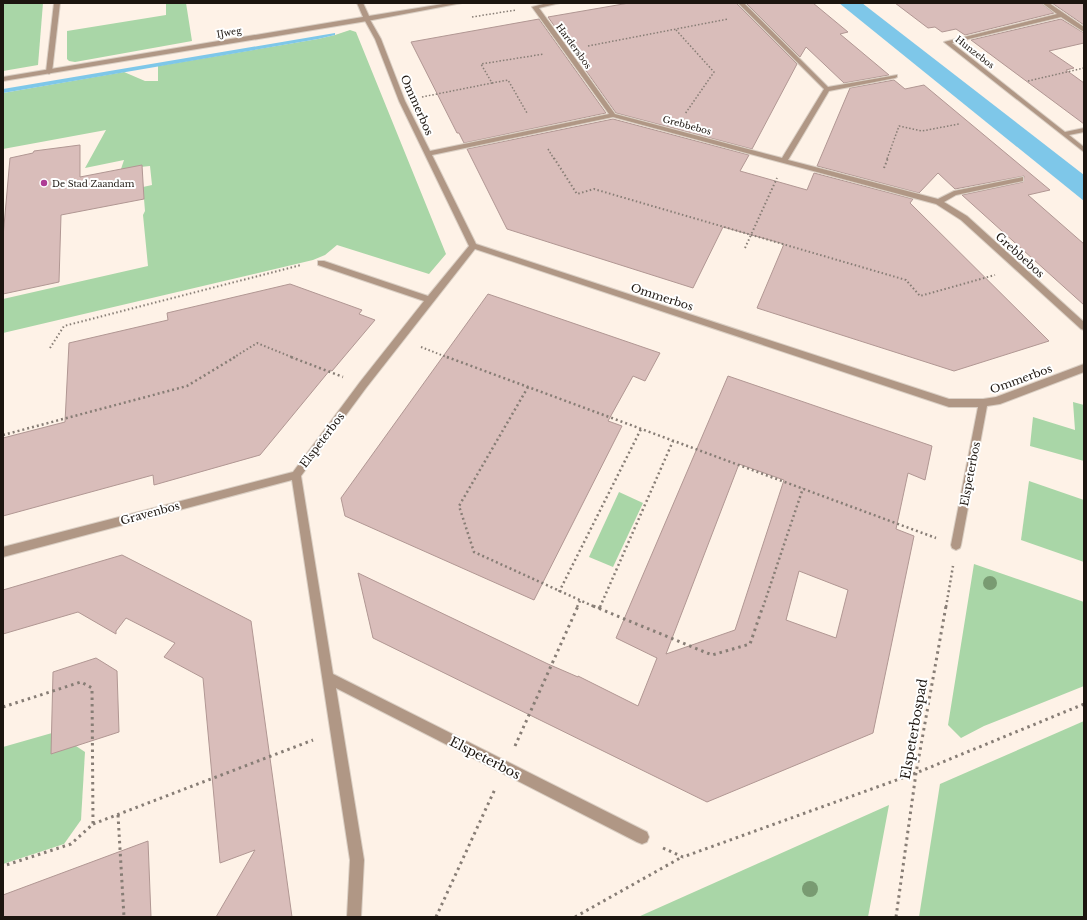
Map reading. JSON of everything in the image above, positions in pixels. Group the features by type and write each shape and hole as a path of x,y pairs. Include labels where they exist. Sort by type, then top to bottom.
{"street":[{"path":"49,72 57,3"},
{"name":"Ommerbos","path":"360,3 378,39 402,100 427,154 473,246 949,402 983,403 997,401 1084,368"},
{"name":"IJweg","path":"3,79 459,3"},
{"name":"Hardersbos","path":"558,3 535,7 613,115"},
{"path":"741,3 827,89"},
{"path":"1045,3 1060,15 1084,30"},
{"name":"Hunzebos","path":"1060,15 947,42 1084,150"},
{"path":"784,161 827,89 896,76"},
{"name":"Grebbebos","path":"427,154 613,115 939,202 964,218 1084,327"},
{"path":"1064,134 1084,130"},
{"path":"939,202 954,193 1020,180"},
{"name":"Elspeterbos","path":"354,917 357,860 296,475 363,385 473,246"},
{"path":"321,263 430,300"},
{"name":"Elspeterbos","path":"956,545 983,403"},
{"name":"Gravenbos","path":"3,552 296,475"},
{"name":"Elspeterbos","path":"328,678 642,837"}],"path":[{"path":"673,131 714,72 676,30"},
{"path":"1004,87 1084,68"},
{"path":"492,83 508,80 537,131 577,194 594,189 906,280 920,296 1018,268"},
{"path":"875,185 887,162 899,126 922,131 959,124"},
{"path":"745,248 784,161"},
{"path":"50,348 64,326 314,262 321,263"},
{"path":"399,339 956,545"},
{"path":"3,436 187,386 258,343 363,385"},
{"path":"528,387 459,506 474,552 599,610 712,655 750,644 803,488"},
{"path":"559,592 641,429"},
{"path":"599,610 673,441"},
{"name":"Elspeterbospad","path":"896,917 916,773 956,545"},
{"path":"3,707 81,682 92,688 93,824"},
{"path":"575,917 683,857 916,773 1084,704"},
{"path":"3,866 71,844 93,824 336,731"},
{"path":"118,815 124,917"},
{"path":"642,837 683,857"}],"green space":[{"path":"3,3 43,3 38,65 3,71"},
{"path":"166,3 186,3 192,41 75,62 67,59 67,31 166,15"},
{"path":"350,30 356,32 446,254 429,274 337,245 325,255 313,260 3,333 3,299 148,266 143,215 145,211 143,187 152,185 150,166 121,169 124,160 85,168 106,130 3,149 3,93 124,72 145,81 158,81 158,66 318,39"},
{"path":"1073,402 1084,405 1084,461 1030,446 1033,417 1075,430"},
{"path":"1029,481 1084,500 1084,562 1021,540"},
{"path":"619,492 643,503 613,567 589,557"},
{"path":"974,564 1084,602 1084,686 984,726 961,738 948,725"},
{"path":"1084,721 1084,917 919,917 940,784"},
{"path":"52,733 85,752 81,820 64,844 3,864 3,747"},
{"path":"889,805 868,917 638,917"}],"water":[{"path":"839,3 862,3 1084,175 1084,201"},
{"path":"335,33 335,35 318,39 3,93 3,89"}],"building":[{"path":"629,3 736,3 797,64 752,149 616,113 548,17"},
{"path":"746,3 813,3 848,32 840,34 889,75 844,83 806,47 800,57"},
{"path":"895,3 1041,3 1054,13 965,35 956,29 942,32 935,27 928,28"},
{"path":"1052,3 1084,3 1084,25"},
{"path":"539,19 606,113 464,143 459,133 457,133 411,42"},
{"path":"1061,19 1084,33 1084,43 1049,51 1074,68 1066,70 1084,83 1084,124 971,40"},
{"path":"894,80 905,89 924,85 1050,190 1028,195 1084,244 1084,305 962,195 1023,182 1024,176 955,189 938,173 919,193 817,166 850,88"},
{"path":"613,119 749,155 740,171 807,190 814,173 913,199 910,203 1049,341 954,371 757,308 784,244 723,227 693,288 507,229 467,149"},
{"path":"80,145 80,177 142,165 144,199 61,215 59,282 3,294 3,237 10,158 33,153 34,151"},
{"path":"290,284 362,310 359,314 375,320 332,371 330,370 260,455 154,485 153,475 3,516 3,438 65,422 69,343 168,320 167,313"},
{"path":"488,294 660,353 645,381 633,376 608,421 622,426 534,600 345,516 341,498"},
{"path":"728,376 932,446 925,480 908,473 896,529 914,536 873,733 707,802 373,638 358,573 548,664 578,676 638,706 657,658 616,638","holes":["739,464 784,480 735,630 666,654","799,571 848,590 836,638 786,620"]},
{"path":"122,555 251,621 292,917 216,917 255,850 220,863 203,678 164,657 175,643 126,618 116,631 116,634 78,612 3,634 3,590"},
{"path":"96,658 117,671 119,732 51,754 53,672"},
{"path":"148,841 151,917 3,917 3,895"}],"place":[{"name":"De Stad Zaandam","path":"44,183"}]}
